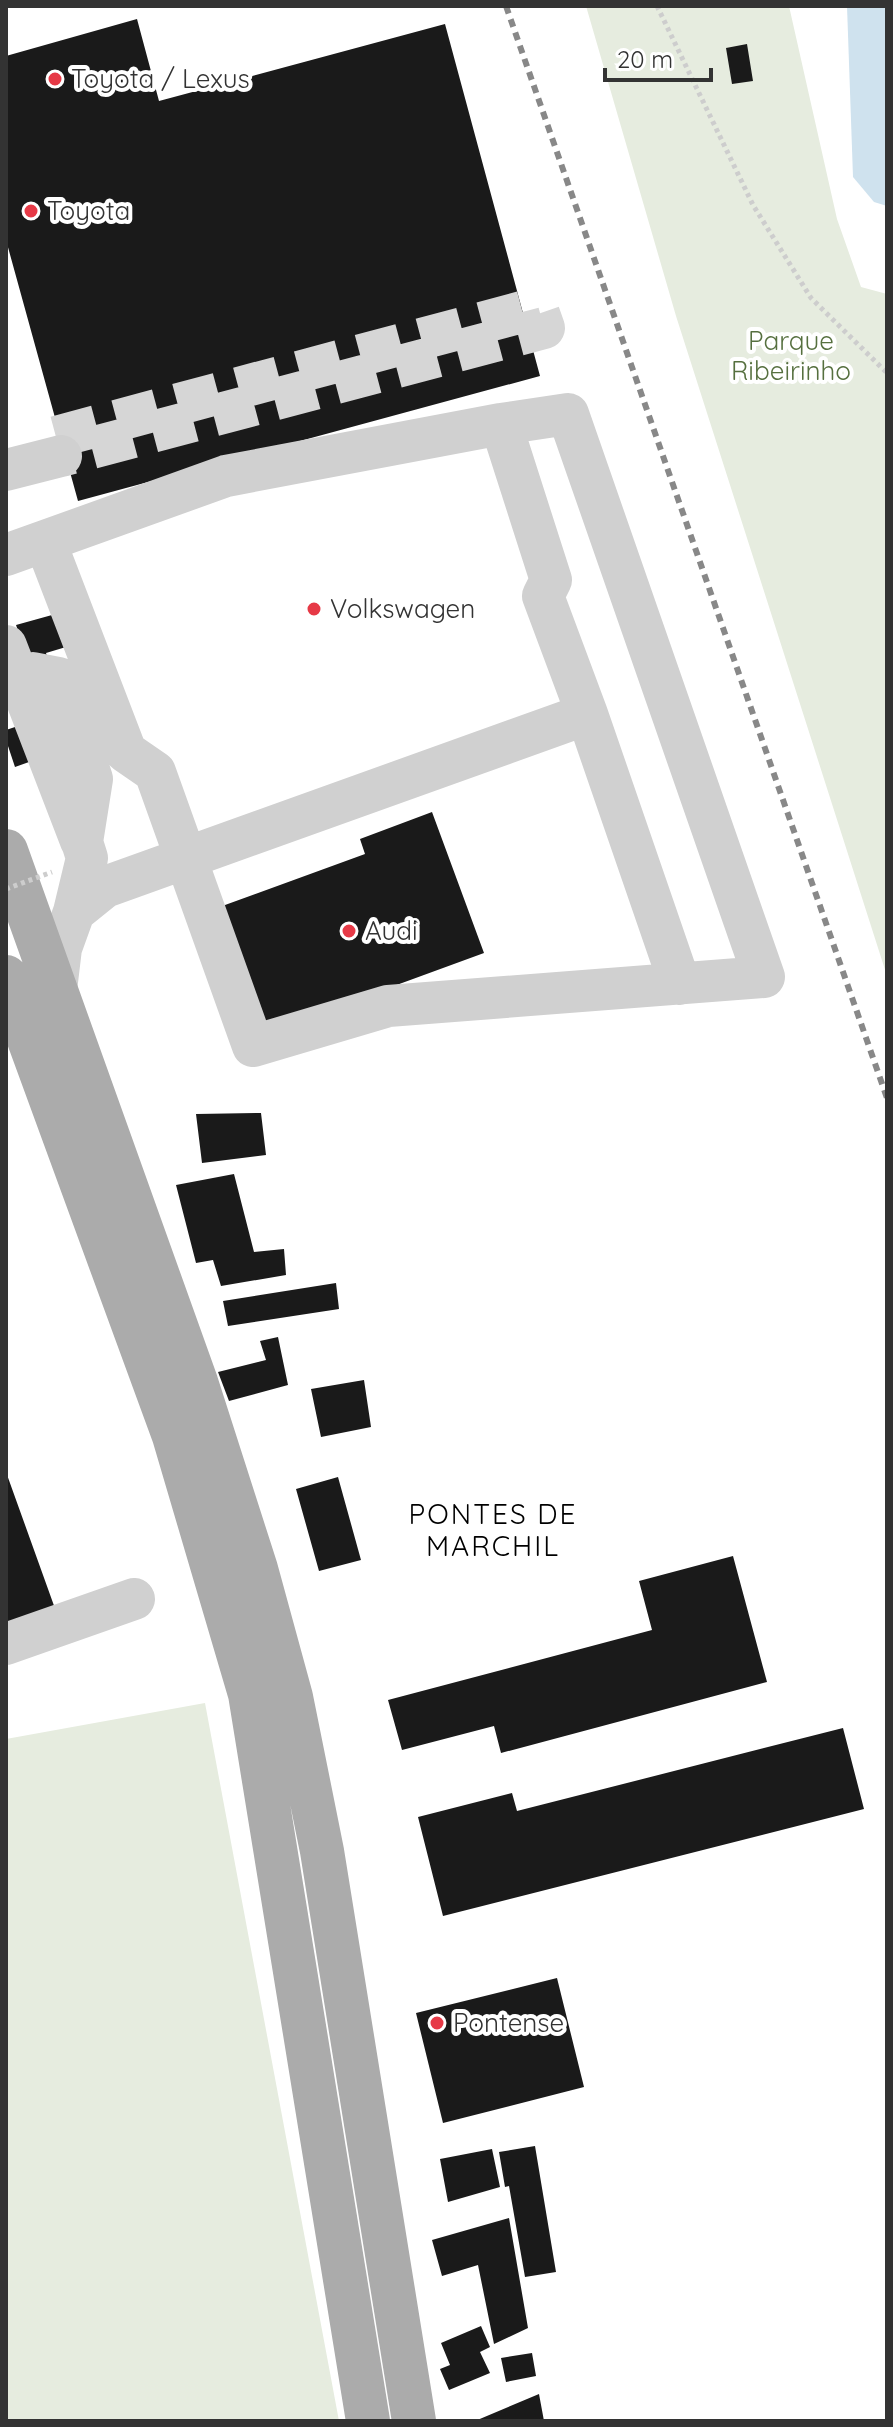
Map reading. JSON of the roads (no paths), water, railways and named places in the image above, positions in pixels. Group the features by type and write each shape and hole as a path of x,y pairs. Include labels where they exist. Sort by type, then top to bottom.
{"main road":[{"path":"6,851 196,1382 256,1569 291,1697 322,1851 414,2421"},
{"path":"6,977 19,1041 174,1436 250,1694 368,2421"}],"lane":[{"path":"6,555 226,476 568,414 764,977 388,1006 253,1046 155,772 126,752 45,541"},
{"path":"501,424 551,580 543,596 680,984"},
{"path":"6,449 58,446 6,470"},
{"path":"17,660 73,784 87,858 74,912 61,948 56,990"},
{"path":"6,704 41,802 82,842"},
{"path":"74,912 105,887 587,714"},
{"path":"6,1644 134,1599"}],"water":[{"path":"847,6 887,6 887,206 874,202 853,177"}],"tunnel":[{"path":"56,437 537,308 544,328 61,456"}],"railway":[{"path":"506,6 887,1098"}],"place":[{"name":"Toyota / Lexus","path":"55,79"},
{"name":"Toyota","path":"31,211"},
{"name":"Volkswagen","path":"314,609"},
{"name":"Audi","path":"349,931"},
{"name":"Pontense","path":"437,2023"}],"district":[{"name":"PONTES DE MARCHIL","path":"493,1530"}],"park label":[{"name":"Parque Ribeirinho","path":"791,356"}]}
